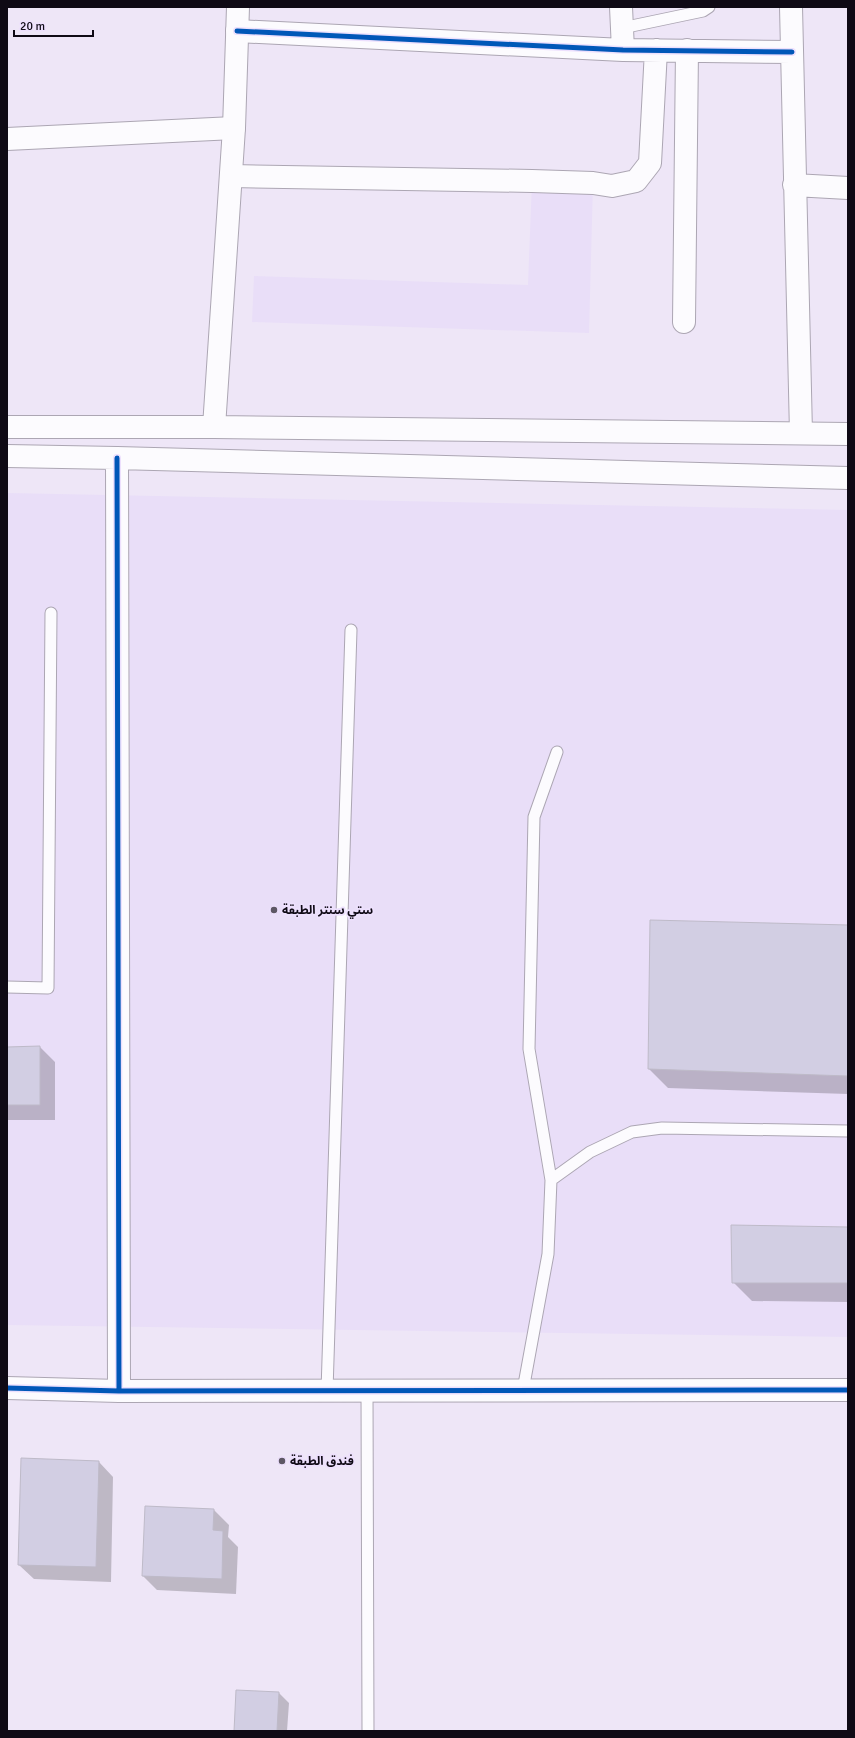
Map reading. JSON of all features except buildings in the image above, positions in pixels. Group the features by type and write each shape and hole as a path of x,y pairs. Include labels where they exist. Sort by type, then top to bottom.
{"street":[{"path":"214,427 234,128 238,7"},
{"path":"621,7 622,39"},
{"path":"791,7 801,433"},
{"path":"237,31 622,39 656,50 792,52"},
{"path":"231,176 532,181 593,183 612,186 636,181 650,163 656,50"},
{"path":"684,322 687,50"},
{"path":"7,139 234,128"},
{"path":"794,185 848,188"},
{"path":"7,428 214,427 848,434"},
{"path":"7,456 848,478"},
{"path":"117,458 119,1391"},
{"path":"7,1388 119,1391 848,1390"}],"lane":[{"path":"622,39 703,11 709,7"},
{"path":"7,987 48,988 51,613"},
{"path":"327,1391 351,630"},
{"path":"522,1390 548,1254 551,1180 529,1049 534,817 557,752"},
{"path":"551,1180 590,1152 632,1132 662,1128 848,1131"},
{"path":"367,1391 368,1731"}],"shaded area":[{"path":"532,181 593,183 589,333 252,322 254,276 528,285"},
{"path":"7,493 848,510 848,1337 7,1325"}],"cycle path":[{"path":"237,31 623,50 792,52"},
{"path":"117,458 119,1391"},
{"path":"7,1388 119,1391 848,1390"}],"place":[{"name":"ستي سنتر الطبقة","path":"274,910"},
{"name":"فندق الطبقة","path":"282,1461"}]}
